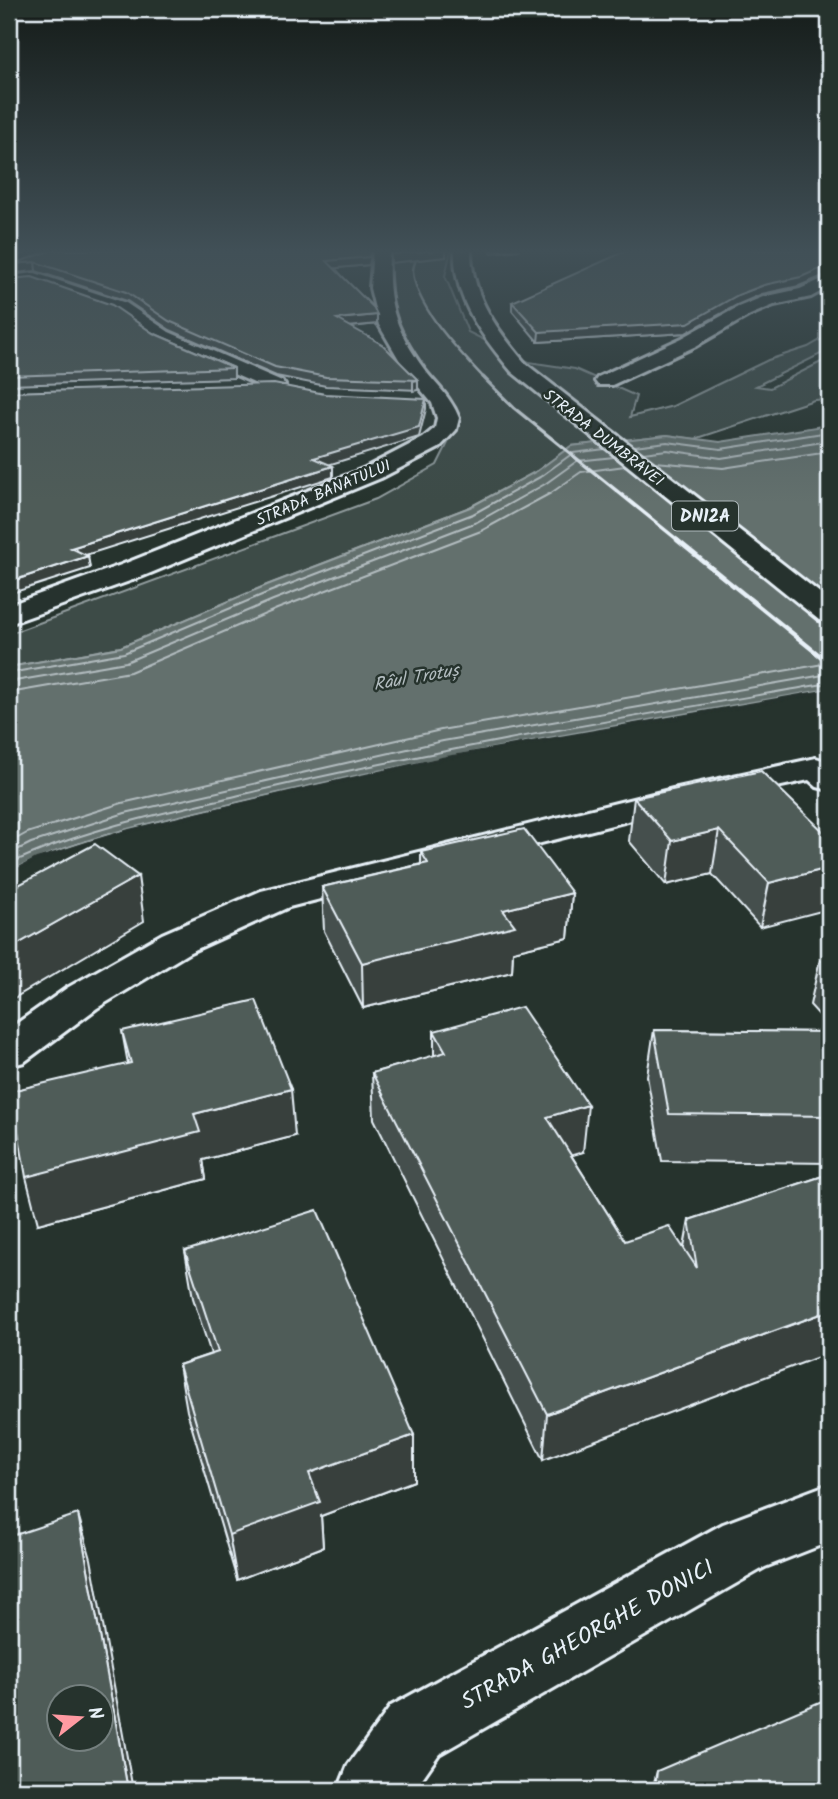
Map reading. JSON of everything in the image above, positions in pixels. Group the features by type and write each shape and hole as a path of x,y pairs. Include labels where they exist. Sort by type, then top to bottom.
{"street":[{"path":"159,334 275,385 301,390"},
{"path":"393,334 417,373 442,401"},
{"name":"STRADA DUMBRAVEI","path":"492,334 519,369 829,614"},
{"path":"605,381 703,334"},
{"path":"222,387 275,385"},
{"path":"414,400 442,401"},
{"name":"STRADA BANATULUI","path":"9,615 131,572 408,456 431,443 444,430 448,418 442,401"},
{"path":"9,1051 82,998 176,943 275,899 660,802 822,774"},
{"name":"STRADA GHEORGHE DONICI","path":"373,1790 415,1730 745,1545 829,1513"}],"shaded area":[{"path":"393,334 472,334 529,362 575,369 636,396 630,417 673,406 768,360 808,347 829,335 829,350 756,386 770,388 829,358 829,399 814,400 695,439 667,435 571,446 537,471 470,507 267,585 121,647 9,667 9,634 376,499 437,465 458,423 413,379"}],"water":[{"name":"Râul Trotuș","path":"829,425 829,689 540,740 324,783 97,837 9,872 9,667 121,647 267,585 470,507 537,471 571,446 667,435 720,442"}],"pier":[{"path":"829,689 829,693 447,759 290,794 130,832 37,861 9,876 9,872 36,858 129,829 289,791 446,756"}],"building":[{"path":"9,334 155,334 234,368 9,376"},
{"path":"199,334 363,334 383,345 418,380 326,377 275,367"},
{"path":"274,384 325,394 426,399 419,427 314,458 333,466 71,548 88,556 9,582 9,392"},
{"path":"761,771 829,837 829,868 769,883 719,830 672,841 634,798"},
{"path":"524,829 572,893 503,910 515,926 362,963 322,887 428,863 421,852"},
{"path":"95,844 138,876 9,949 9,890"},
{"path":"829,956 829,968 820,959"},
{"path":"256,1000 291,1089 194,1114 200,1132 26,1177 11,1091 131,1063 122,1031"},
{"path":"522,1007 588,1105 547,1117 625,1241 669,1226 697,1268 689,1220 829,1174 829,1311 547,1414 372,1073 446,1052 434,1031"},
{"path":"654,1030 829,1032 829,1116 669,1114"},
{"path":"317,1210 414,1435 309,1473 320,1502 229,1535 179,1365 218,1352 185,1251"},
{"path":"78,1514 109,1684 46,1684 46,1754 116,1754 116,1724 128,1790 9,1790 9,1537"},
{"path":"829,1698 829,1790 655,1790 657,1771"}],"railway":[{"path":"445,334 484,378"},
{"path":"484,378 514,408 679,541"},
{"path":"677,540 829,663"}]}
